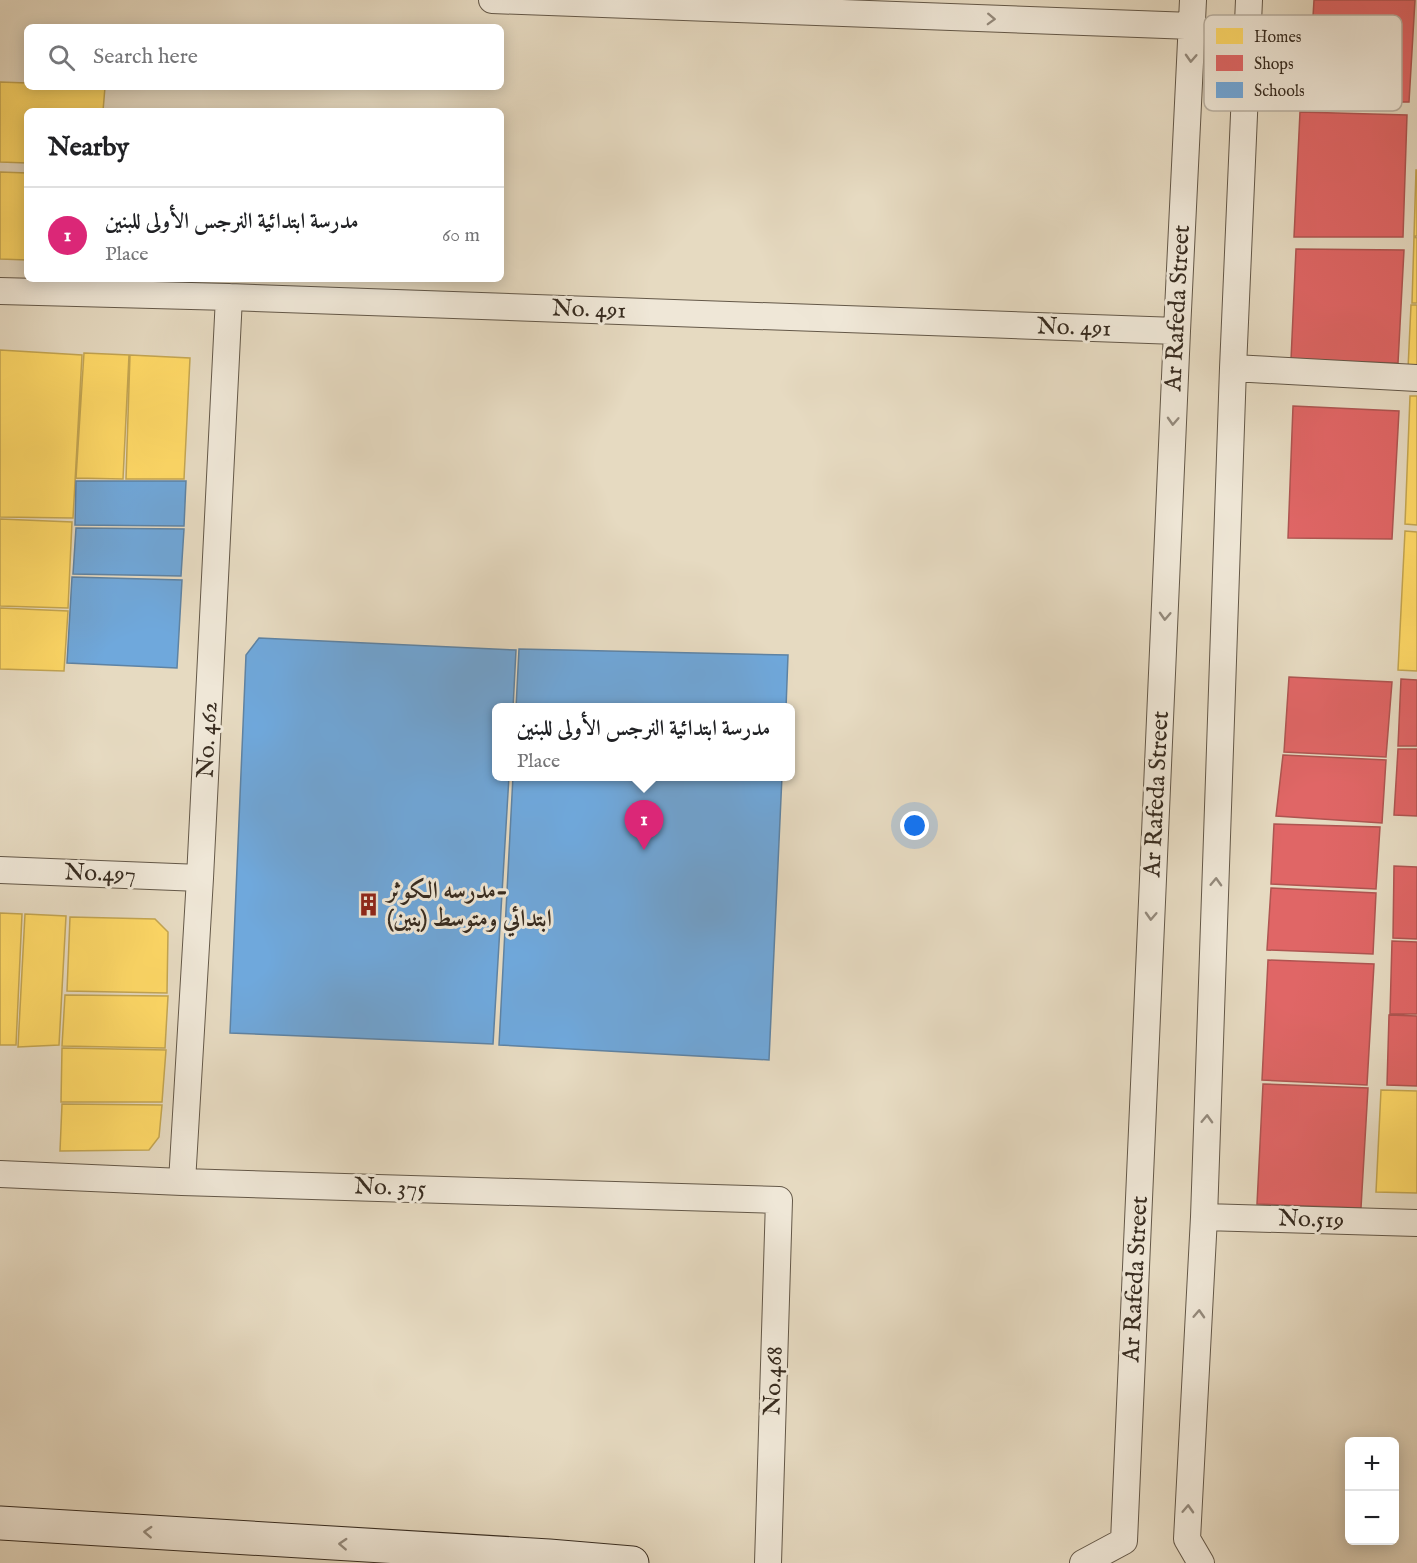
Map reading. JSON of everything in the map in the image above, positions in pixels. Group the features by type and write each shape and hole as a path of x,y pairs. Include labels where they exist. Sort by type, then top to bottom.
{"main road":[{"path":"0,1523 632,1563"}],"street":[{"path":"492,0 1192,26"},
{"name":"Ar Rafeda Street","path":"1083,1563 1124,1541 1193,0"},
{"path":"1248,15 1249,0"},
{"path":"1201,1563 1186,1539 1204,1217 1233,368 1244,111"},
{"name":"No. 491","path":"0,291 1177,331"},
{"name":"No. 462","path":"182,1182 200,878 229,297"},
{"path":"1233,368 1417,378"},
{"name":"No.497","path":"0,870 200,878"},
{"name":"No. 375","path":"0,1174 182,1182 779,1200"},
{"name":"No.468","path":"768,1563 779,1200"},
{"name":"No.519","path":"1204,1217 1417,1223"}],"building: Homes":[{"path":"0,82 24,83 24,90 105,90 103,108 24,108 24,163 0,162"},
{"path":"1416,170 1417,236 1414,236"},
{"path":"0,172 24,173 24,260 0,259"},
{"path":"1414,237 1417,238 1417,303 1412,303"},
{"path":"1411,305 1417,305 1417,369 1408,369"},
{"path":"0,350 82,355 73,518 0,517"},
{"path":"84,353 129,355 123,479 76,478"},
{"path":"130,355 190,358 184,479 126,479"},
{"path":"1410,396 1417,396 1417,525 1405,524"},
{"path":"0,519 72,522 68,608 0,606"},
{"path":"1405,531 1417,532 1417,671 1398,670"},
{"path":"0,608 68,611 64,671 0,669"},
{"path":"0,913 22,914 16,1045 0,1045"},
{"path":"25,914 66,916 59,1045 18,1047"},
{"path":"70,917 155,919 168,932 167,993 67,991"},
{"path":"65,995 168,996 165,1048 62,1046"},
{"path":"62,1048 166,1050 162,1102 61,1102"},
{"path":"1381,1090 1417,1091 1417,1193 1376,1192"},
{"path":"62,1104 162,1105 159,1137 149,1150 60,1151"}],"building: Shops":[{"path":"1314,0 1415,0 1409,102 1402,102 1402,15 1313,15"},
{"path":"1300,112 1407,115 1403,237 1294,237"},
{"path":"1296,249 1404,250 1398,363 1291,360"},
{"path":"1293,406 1399,411 1392,539 1288,538"},
{"path":"1289,677 1392,682 1386,757 1284,752"},
{"path":"1401,679 1417,680 1417,746 1398,746"},
{"path":"1398,749 1417,749 1417,816 1394,815"},
{"path":"1283,755 1386,760 1382,823 1276,816"},
{"path":"1274,824 1380,827 1376,889 1271,884"},
{"path":"1394,866 1417,867 1417,939 1393,938"},
{"path":"1271,888 1376,893 1373,954 1267,950"},
{"path":"1392,941 1417,942 1417,1014 1390,1014"},
{"path":"1268,960 1374,964 1367,1085 1262,1080"},
{"path":"1389,1015 1417,1016 1417,1086 1387,1085"},
{"path":"1263,1084 1368,1088 1361,1208 1257,1204"}],"building: Schools":[{"path":"76,481 186,481 184,526 75,525"},
{"path":"76,528 184,529 181,576 73,574"},
{"path":"72,577 182,580 177,668 67,663"},
{"name":"مدرسه الكوثر- ابتدائي ومتوسط (بنين)","path":"259,638 516,650 513,703 492,703 492,781 509,781 493,1044 230,1033 246,655"},
{"path":"519,649 788,655 786,703 516,703"},
{"path":"513,781 782,781 769,1060 499,1045"}],"place":[{"name":"مدرسة ابتدائية النرجس الأولى للبنين","path":"644,850"},
{"name":"مدرسه الكوثر- ابتدائي ومتوسط (بنين)","path":"369,905"}]}
